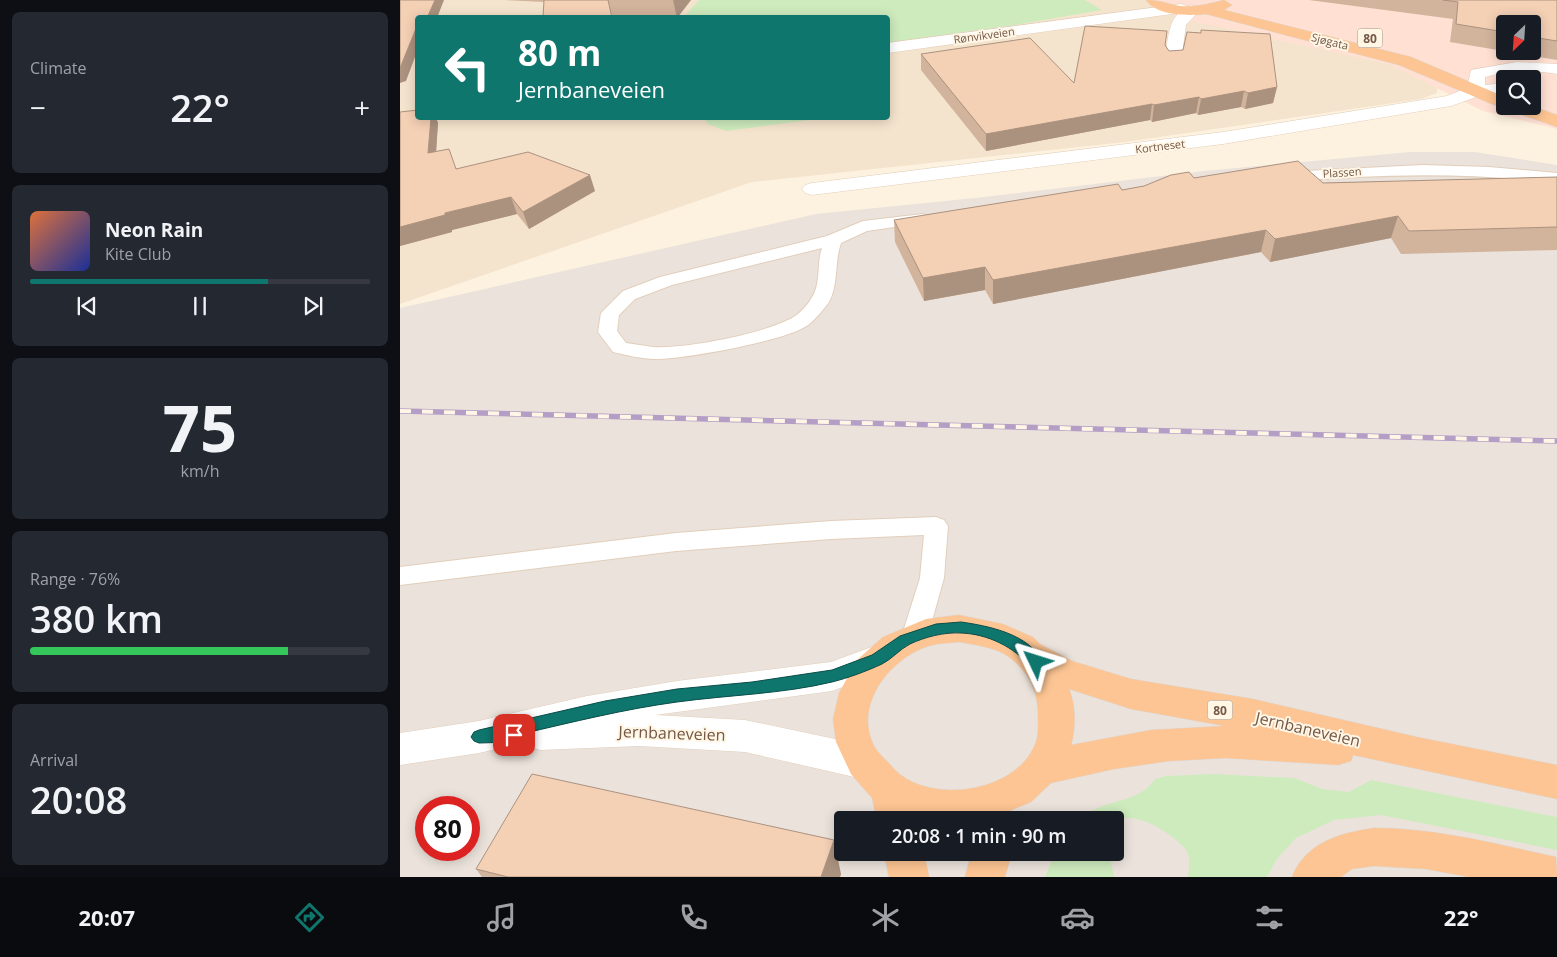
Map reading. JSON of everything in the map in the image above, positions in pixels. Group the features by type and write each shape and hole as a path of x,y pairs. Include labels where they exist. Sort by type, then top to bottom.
{"highway":[{"name":"80","path":"1154,0 1167,7 1193,10 1223,6 1231,0"},
{"name":"Sjøgata","path":"1231,0 1264,12 1375,39 1467,74 1496,96"},
{"name":"Sjøgata","path":"1193,10 1404,61 1449,78 1467,74"},
{"path":"1541,102 1557,108"},
{"path":"1540,115 1557,121"},
{"name":"Jernbaneveien","path":"1417,754 1257,744 1190,743 1134,748 987,805 952,809 917,803 882,790 854,741 851,719 855,697 864,677 877,660 894,646 915,635 936,629 969,629 985,631 1008,640 1062,672 1131,694 1253,715 1417,754 1557,782"},
{"name":"Jernbaneveien","path":"1021,792 1054,744 1058,719 1055,694 1044,672 1028,653"},
{"path":"1312,876 1326,863 1352,850 1388,846 1428,850 1556,877"},
{"path":"906,861 909,877"},
{"path":"985,877 989,861"}],"street":[{"name":"Rønvikveien","path":"1080,21 1145,0"},
{"name":"Rønvikveien","path":"890,48 1080,21 1193,10"},
{"path":"1172,61 1178,24 1193,10"},
{"path":"1467,74 1512,67 1557,69"},
{"name":"Kortneset","path":"812,189 1223,138 1451,102 1467,74 1496,84"},
{"path":"1541,78 1557,75"},
{"name":"Jernbaneveien","path":"400,749 479,737 605,708 677,696 752,688 832,676 877,660"},
{"name":"Jernbaneveien","path":"479,737 639,730 745,736 882,790"}],"lane":[{"name":"Plassen","path":"1266,178 1369,170 1453,168 1557,178"},
{"path":"833,240 827,259 829,276 820,301 801,321 779,331 699,349 654,353 620,348 607,332 610,313 629,294 666,281 833,240 863,226 943,217"},
{"path":"400,576 676,542 831,530 936,526 932,578 915,635"}],"shaded area":[{"path":"400,0 1557,0 1557,62 1541,59 1541,15 1496,15 1496,52 1440,42 1437,93 1421,99 1125,142 752,182 400,304"},
{"path":"1148,0 1557,0 1557,129 1499,115 1541,115 1541,70 1496,70 1496,114 1483,111 1388,64 1177,18"},
{"path":"1410,152 1475,152 1557,165 1557,877 400,877 400,308 816,214 975,198 1204,171"}],"green space":[{"path":"699,0 1085,0 1102,10 1015,25 890,43 890,15 686,15"},
{"path":"705,120 809,120 726,131 708,124"},
{"path":"1213,774 1294,778 1322,789 1349,792 1371,780 1557,817 1557,850 1381,815 1334,820 1296,838 1277,859 1267,877 1188,877 1188,853 1173,837 1142,820 1124,818 1124,811 1092,811 1138,794 1155,779 1166,776"},
{"path":"1052,861 1111,861 1114,877 1045,877"}],"building":[{"path":"400,0 435,0 428,15 415,15 415,31 400,68"},
{"path":"544,0 608,0 611,15 543,15"},
{"path":"1443,0 1557,0 1557,41 1541,38 1541,15 1496,15 1496,31 1456,24 1458,2"},
{"path":"1085,26 1167,31 1165,45 1169,51 1183,50 1187,32 1201,33 1201,30 1270,34 1277,87 1248,93 1244,91 1201,99 1199,97 1152,104 986,134 921,54 1030,38 1074,83"},
{"path":"415,110 415,120 431,120 428,153 449,149 456,169 528,152 590,175 523,212 511,197 445,213 445,215 400,227 400,112"},
{"path":"1298,161 1323,183 1557,177 1557,227 1409,231 1398,216 1275,239 1266,230 993,280 985,267 923,278 894,220 1118,184 1122,190 1144,186 1171,175 1189,172 1194,178"},
{"path":"532,774 834,840 821,877 508,877 476,869"}],"railway":[{"path":"400,411 1557,441"}],"route":[{"path":"514,735 479,737 587,711 677,696 752,688 832,676 877,660 904,640 936,629 961,628 985,631 1008,640 1028,653 1036,662"}]}
